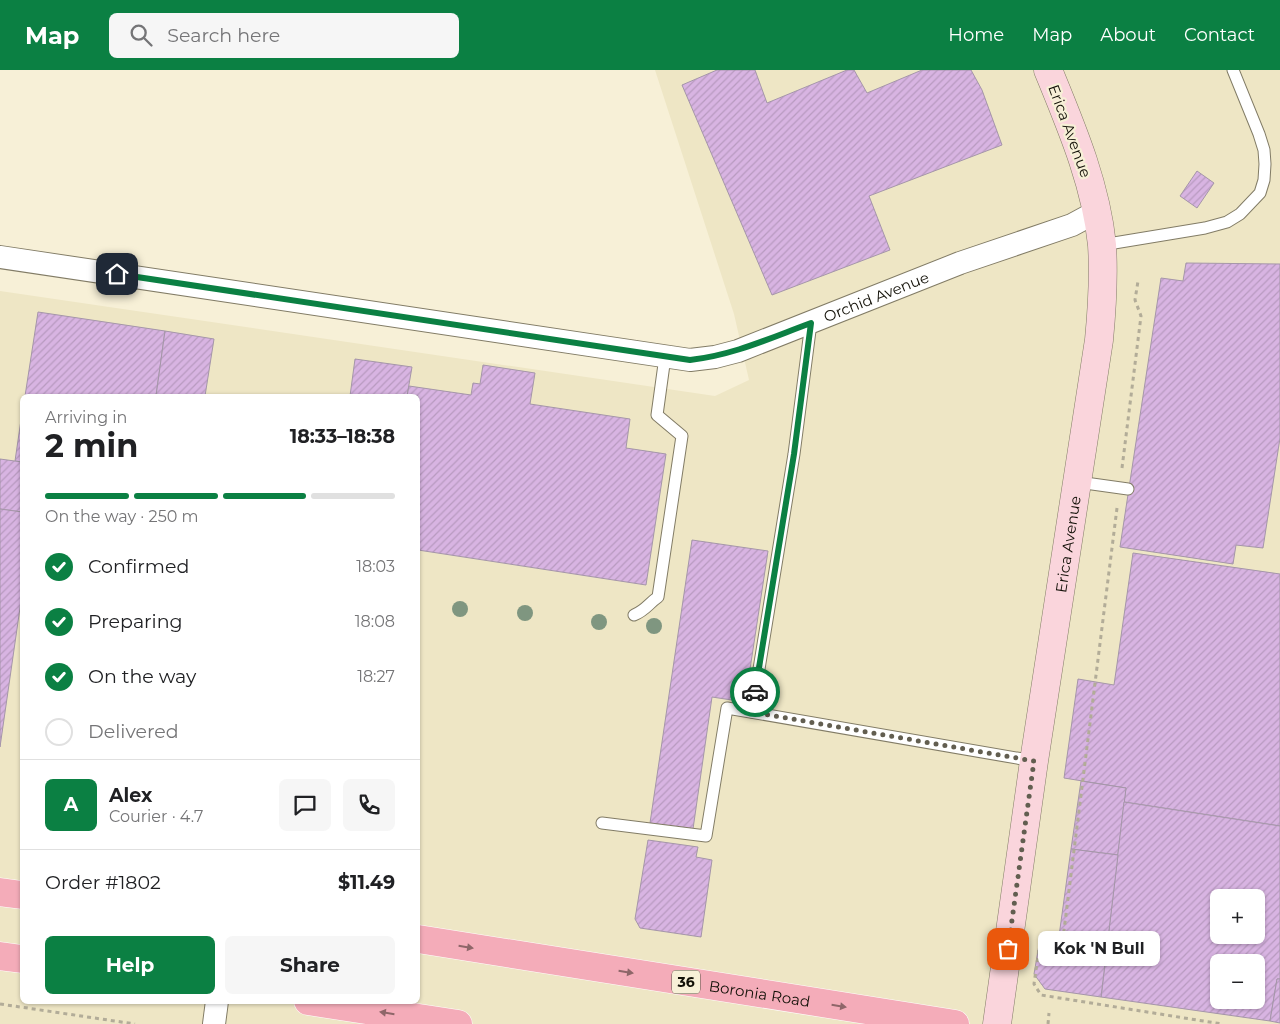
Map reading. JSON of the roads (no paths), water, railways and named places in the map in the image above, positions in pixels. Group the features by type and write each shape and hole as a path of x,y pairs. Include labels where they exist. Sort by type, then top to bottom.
{"main road":[{"name":"Erica Avenue","path":"997,1024 1034,761 1099,340 1103,296 1102,245 1096,212 1081,154 1048,70"},
{"path":"0,892 20,895"},
{"name":"Boronia Road","path":"420,939 955,1024"},
{"path":"0,956 20,959"},
{"path":"328,1004 458,1024"}],"street":[{"name":"Orchid Avenue","path":"0,257 690,360 715,357 738,351 960,263 1072,225 1096,212"},
{"path":"214,1024 217,1004"}],"lane":[{"path":"1102,245 1205,228 1227,222 1240,214 1260,193 1266,164 1264,150 1233,70"},
{"path":"752,712 794,454 811,323"},
{"path":"634,616 645,611 658,597 682,436 657,415 665,357"},
{"path":"1077,482 1124,488"},
{"path":"602,823 706,836 727,708 1034,761"}],"place":[{"name":"Kok 'N Bull","path":"1008,949"}]}
